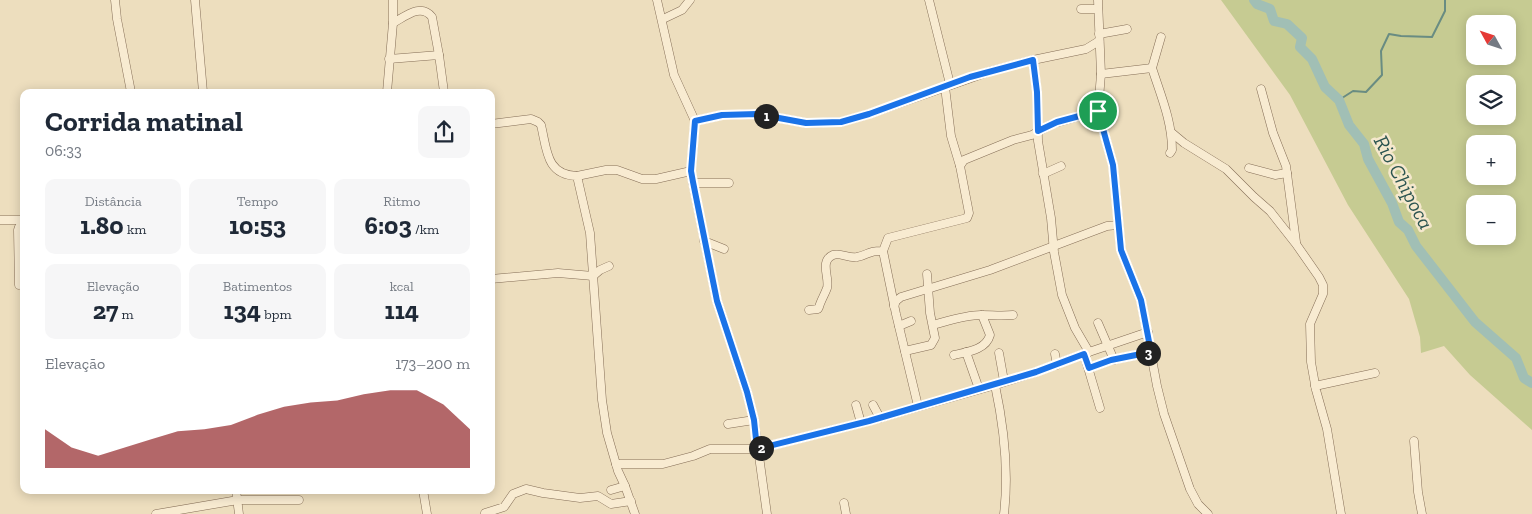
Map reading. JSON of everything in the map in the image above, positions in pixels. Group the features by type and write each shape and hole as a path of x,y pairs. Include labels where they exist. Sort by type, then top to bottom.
{"street":[{"path":"115,0 130,89"},
{"path":"195,0 203,89"},
{"path":"387,89 393,23 393,0"},
{"path":"658,0 669,56 677,84 695,121 691,171 693,182 717,301 747,392 754,420 767,514"},
{"path":"663,19 678,13 690,0"},
{"path":"918,406 883,251 888,238 967,218 969,213 960,166 951,136 945,96 948,85 929,0"},
{"path":"1098,0 1101,74 1098,111 1113,165 1121,250 1141,300 1164,414 1190,490 1198,504 1208,514"},
{"path":"1081,9 1098,9"},
{"path":"393,23 417,10 429,12 432,17 444,89"},
{"path":"695,121 722,115 757,114 806,123 841,122 869,114 948,85 1033,60 1086,49 1099,37 1128,29"},
{"path":"1160,37 1152,68 1162,91 1172,133 1172,150 1170,153"},
{"path":"1086,49 1099,55"},
{"path":"389,59 439,55"},
{"path":"1033,60 1042,174 1051,218 1062,295 1086,353 1100,408"},
{"path":"1101,74 1152,68"},
{"path":"1261,89 1287,173 1296,244"},
{"path":"960,166 961,162 968,158 1013,140 1032,135 1057,122 1098,111"},
{"path":"495,124 531,119 538,122 542,125 552,165 563,174 577,176 606,170 617,170 642,179 656,179 691,171"},
{"path":"1172,133 1184,143 1226,169 1270,210 1319,276 1324,291 1310,324 1311,362 1315,386 1328,429 1341,514"},
{"path":"1042,174 1061,166"},
{"path":"1249,168 1275,176 1287,173"},
{"path":"577,176 590,233 602,400 607,433 634,514"},
{"path":"693,182 729,183"},
{"path":"0,220 20,220"},
{"path":"894,306 900,297 990,270 1045,249 1054,249 1107,226 1118,225"},
{"path":"19,285 18,230 20,226"},
{"path":"704,241 724,249"},
{"path":"809,310 818,309 819,307 828,283 825,267 833,255 840,254 856,258 870,251 883,251"},
{"path":"495,280 558,273 594,276 600,270 609,266"},
{"path":"905,351 931,345 935,338 927,274"},
{"path":"892,292 900,297"},
{"path":"933,325 959,318 982,315 1013,315"},
{"path":"954,355 985,345 990,335 982,315"},
{"path":"899,326 911,321"},
{"path":"1098,323 1114,360"},
{"path":"616,464 663,464 710,449 757,449 880,418 979,389 1148,332"},
{"path":"966,352 979,389"},
{"path":"1089,368 1151,352"},
{"path":"999,353 1004,381"},
{"path":"1055,354 1056,364"},
{"path":"1315,386 1375,373"},
{"path":"995,384 1001,411 1007,476 1004,514"},
{"path":"856,405 860,423"},
{"path":"873,405 880,418"},
{"path":"728,424 754,420"},
{"path":"1414,441 1418,492 1422,514"},
{"path":"611,490 625,486"},
{"path":"485,513 504,506 517,491 526,488 543,493 580,498 598,496 611,504 631,501"},
{"path":"237,494 239,514"},
{"path":"424,494 426,514"},
{"path":"156,514 238,500 299,500"},
{"path":"844,503 846,514"}],"green space":[{"path":"1221,0 1532,0 1532,430 1470,375 1444,346 1421,353 1420,337 1409,299 1348,205 1290,95"}],"waterway":[{"name":"Rio Chipoca","path":"1254,0 1257,4 1270,9 1274,21 1287,24 1302,38 1300,47 1312,59 1325,87 1339,100 1349,125 1364,144 1368,159 1392,203 1399,222 1408,230 1416,246 1475,322 1516,358 1524,378 1532,383"},
{"path":"1339,100 1353,91 1366,92 1382,75 1381,51 1389,34 1432,37 1445,11 1445,0"}],"route":[{"path":"1033,60 1037,92 1038,131 1057,122 1098,111 1113,165 1118,235 1121,250 1141,300 1151,352 1111,360 1089,368 1084,354 1036,372 869,421 757,449 754,420 747,392 717,301 702,230 691,171 695,121 722,115 757,114 806,123 841,122 869,114 970,77 1033,60"}]}
